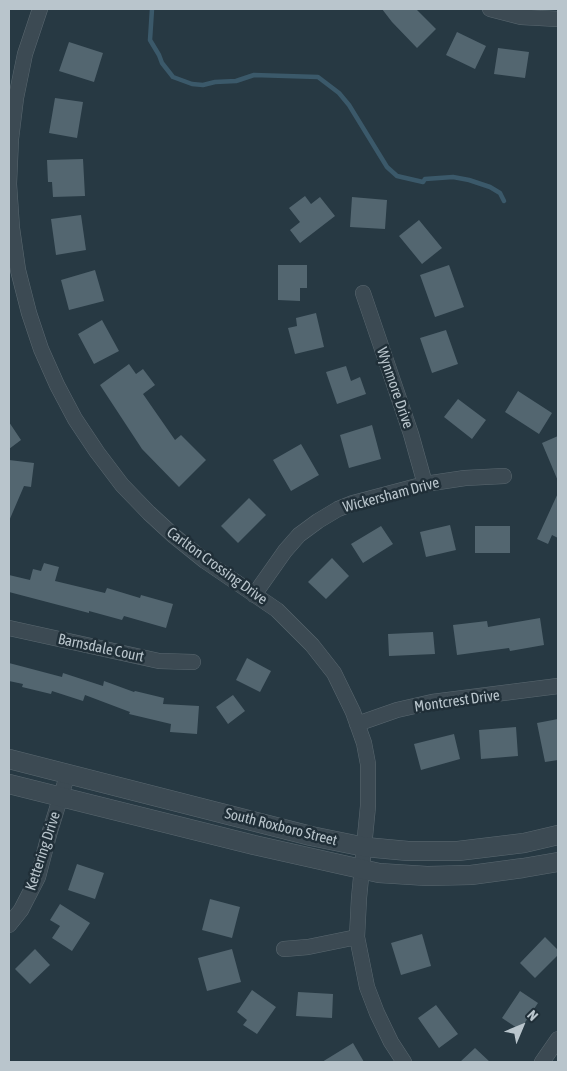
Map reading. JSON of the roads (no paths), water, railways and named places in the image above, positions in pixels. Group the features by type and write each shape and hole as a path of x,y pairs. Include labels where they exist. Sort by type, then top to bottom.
{"street":[{"name":"Carlton Crossing Drive","path":"40,9 26,54 16,98 11,139 9,184 12,228 18,270 29,313 57,385 97,452 122,484 148,513 204,561 277,610 312,645 334,673 353,712 364,744 368,764 368,806 357,937 367,987 391,1042 404,1062"},
{"path":"490,9 520,17 558,19"},
{"name":"Wynmore Drive","path":"363,293 411,434 425,484"},
{"name":"Wickersham Drive","path":"254,594 285,551 299,536 318,521 338,509 353,503 425,484 465,478 504,476"},
{"name":"Barnsdale Court","path":"9,628 159,661 193,662"},
{"name":"Montcrest Drive","path":"357,724 397,710 432,702 558,686"},
{"name":"South Roxboro Street","path":"9,759 311,836 365,846 408,851 458,851 524,843 558,835"},
{"name":"Kettering Drive","path":"9,925 21,910 38,878 68,773"},
{"name":"South Roxboro Street","path":"9,784 254,845 379,873 427,876 471,874 558,862"},
{"path":"284,949 308,947 357,937"},
{"path":"542,1062 558,1039"}],"waterway":[{"path":"152,9 150,40 162,63 173,77 192,84 203,85 215,82 236,81 254,75 318,77 339,93 349,105 387,167 397,176 423,182 425,179 453,177 469,180 490,187 500,193 504,201"}]}
